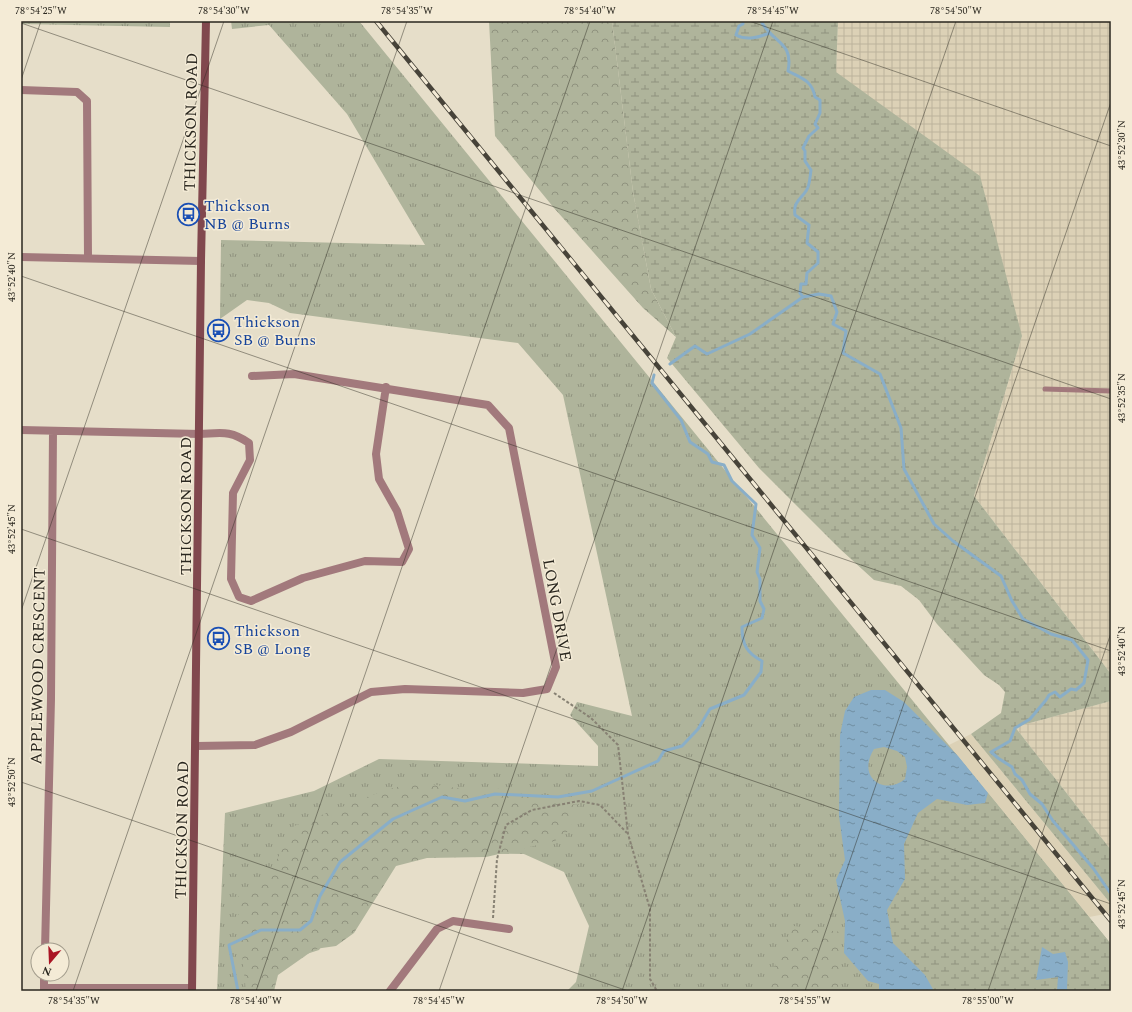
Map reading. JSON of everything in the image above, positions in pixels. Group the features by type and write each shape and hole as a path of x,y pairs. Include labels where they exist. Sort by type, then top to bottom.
{"main road":[{"name":"THICKSON ROAD","path":"192,989 197,746 201,261 206,21"}],"street":[{"path":"21,90 77,92 87,101 88,258"},
{"path":"21,257 201,261"},
{"name":"LONG DRIVE","path":"252,376 294,374 386,387 488,405 509,428 556,667 547,688"},
{"path":"21,430 200,434 224,433 238,435 249,443 250,460 233,493 231,579 239,597 251,601 303,578 365,562 402,562 409,549 397,511 379,479 376,454 386,387"},
{"name":"APPLEWOOD CRESCENT","path":"45,942 51,699 53,431"},
{"path":"197,746 255,745 291,732 371,692 405,688 523,693 547,688"},
{"path":"390,991 437,929 453,921 509,929"},
{"path":"44,989 192,989"}],"lane":[{"path":"1045,389 1111,391"}],"path":[{"path":"547,688 591,718 618,745 628,834 650,909 650,980 657,991"},
{"path":"493,927 497,859 506,825 532,810 579,801 600,805 628,834"}],"shaded area":[{"path":"838,21 1111,21 1111,674 974,496 1022,336 836,72"},
{"path":"1111,701 1111,850 1015,727"},
{"path":"971,734 1111,904 1111,913 1089,917 949,745"}],"green space":[{"path":"21,21 170,21 170,27 21,24"},
{"path":"231,21 359,21 1111,944 1111,991 567,991 576,982 589,926 564,872 524,854 401,853 356,901 319,950 257,970 256,991 217,991 225,813 314,791 379,759 598,766 598,746 570,715 577,702 632,716 563,395 518,343 290,313 269,303 247,300 220,319 221,240 425,245 347,114 269,25 232,29"},
{"path":"489,21 612,21 633,192 651,289 676,337 643,308 554,208 495,136"},
{"path":"612,21 838,21 836,72 980,176 1022,336 974,496 1111,674 1111,701 1015,727 1111,850 1111,904 971,734 1001,713 1005,692 999,685 984,675 937,624 919,600 901,586 874,580 840,549 759,468 667,358 676,337 651,289 633,192"},
{"path":"417,782 483,792 502,788 556,803 580,805 568,831 555,841 486,857 427,858 396,866 354,933 336,946 315,949 278,975 274,991 246,991 238,918 238,891 265,883 294,826 385,790"},
{"path":"988,793 1111,944 1111,991 1072,991 1067,989 1068,962 1065,952 1053,955 1036,980 1058,977 1057,991 934,991 925,975 892,943 887,910 905,879 904,844 918,813 937,799 967,805 985,803"},
{"path":"793,926 841,932 838,991 763,991"}],"water":[{"path":"871,690 885,690 904,702 958,756 988,793 985,803 967,805 937,799 918,813 904,844 905,879 887,910 893,943 925,975 934,991 879,991 879,984 868,981 844,953 845,921 836,880 845,860 839,816 840,735 845,711 854,697","holes":["884,747 897,751 905,757 907,767 905,779 897,784 889,786 882,785 875,781 868,768 869,759 874,749"]},
{"path":"1042,947 1053,954 1065,952 1068,962 1067,989 1072,991 1057,991 1058,977 1036,980"}],"waterway":[{"path":"743,21 743,24 739,26 736,35 740,37 757,37 770,33"},
{"path":"761,21 785,48 789,61 788,71 809,83 814,91 815,97 820,100 820,113 815,124 818,128 809,136 803,148 805,151 805,161 811,170 809,184 795,207 795,215 809,225 807,243 818,252 818,263 807,273 806,284 801,284 800,293 803,297 819,294 831,296 837,312 833,324 846,331 843,353 880,374 901,428 904,469 934,524 953,541 1001,576 1012,601 1023,619 1051,634 1072,640 1088,660 1084,683 1076,690 1071,689 1060,697 1055,692 1049,695 1030,719 1015,728 1010,741 991,752 1012,767 1015,774 1022,780 1030,794 1042,804 1053,821 1093,868 1111,894"},
{"path":"670,364 695,346 707,354 750,334 803,297"},
{"path":"238,991 229,945 261,930 300,930 311,921 320,896 340,862 393,819 442,797 465,801 495,794 558,797 592,791 658,761 664,751 682,746 698,729 710,709 744,695 761,672 762,661 746,648 743,639 742,627 762,618 764,609 760,601 760,579 757,572 760,548 752,535 756,504 732,481 724,465 712,462 708,454 690,442 681,420 652,383 654,375"}],"railway":[{"path":"376,21 1111,921"}],"place":[{"name":"Thickson NB @ Burns","path":"189,214"},
{"name":"Thickson SB @ Burns","path":"219,330"},
{"name":"Thickson SB @ Long","path":"218,639"}]}
